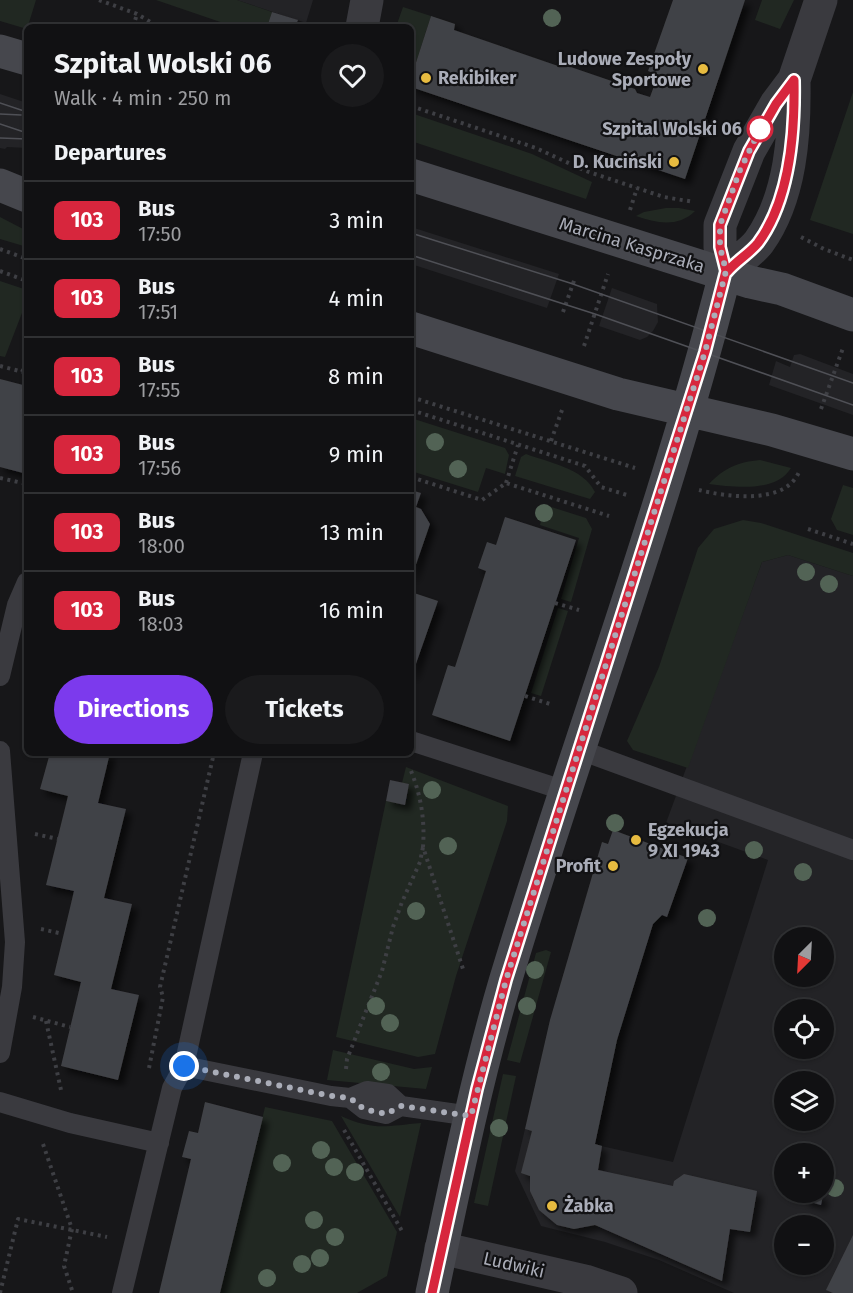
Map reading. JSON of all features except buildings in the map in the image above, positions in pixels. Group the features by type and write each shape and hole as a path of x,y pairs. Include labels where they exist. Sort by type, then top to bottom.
{"street":[{"path":"363,24 367,0"},
{"path":"432,1293 471,1116 506,980 705,352 725,274 718,235 724,212 759,130 794,80 821,0"},
{"path":"0,51 24,58"},
{"path":"725,274 756,245 769,226 783,185 792,142 794,80"},
{"name":"Marcina Kasprzaka","path":"414,176 750,282 782,289 853,315"},
{"path":"0,185 24,195"},
{"path":"414,329 585,385 772,430 853,454"},
{"name":"Ludwiki","path":"441,1248 585,1281 621,1293"}],"lane":[{"path":"0,676 17,605 24,589"},
{"path":"414,742 566,791"},
{"path":"580,750 853,850"},
{"path":"0,751 15,942 12,987 0,1053"},
{"path":"122,1293 172,1088 184,1066 252,756"},
{"path":"184,1066 331,1096 348,1097 367,1091 388,1094 401,1106 471,1116"},
{"path":"0,1102 70,1123 159,1143"}],"path":[{"path":"99,0 137,14 154,24"},
{"path":"134,24 137,14"},
{"path":"414,107 536,148 568,164 637,188 664,197 700,204"},
{"path":"627,217 637,188"},
{"path":"795,235 853,260"},
{"path":"0,249 24,258"},
{"path":"586,339 610,267"},
{"path":"0,271 24,280"},
{"path":"563,312 576,278"},
{"path":"823,404 840,356"},
{"path":"0,366 24,372"},
{"path":"414,398 633,468"},
{"path":"414,412 585,466 601,487 635,498"},
{"path":"551,441 559,419"},
{"path":"414,478 482,500 506,483 518,445"},
{"path":"702,491 739,496 772,493 788,488 796,479 801,467"},
{"path":"0,478 24,483"},
{"path":"506,483 609,516"},
{"path":"808,529 853,544"},
{"path":"555,603 579,610"},
{"path":"525,696 550,704"},
{"path":"147,1079 163,997 160,987 213,756"},
{"path":"348,1097 347,1059 382,970 396,919 420,862 423,847 425,826 421,801 408,764"},
{"path":"423,847 464,972"},
{"path":"7,1011 70,1027"},
{"path":"46,1021 56,1074 70,1123"},
{"path":"32,1113 72,1229 64,1266 73,1293"},
{"path":"341,1126 402,1231"},
{"path":"0,1293 18,1218 135,1242"}],"shaded area":[{"path":"0,0 36,0 29,24 24,24 24,28 0,21"},
{"path":"156,0 237,0 272,12 268,24 226,24"},
{"path":"237,0 313,0 306,23"},
{"path":"762,0 794,0 780,29 755,20"},
{"path":"403,7 431,16 414,69 414,24 397,24"},
{"path":"853,92 853,234 810,220"},
{"path":"0,94 24,102 24,148 0,148"},
{"path":"414,114 532,154 592,182 586,199 414,142"},
{"path":"666,208 695,211 674,222 651,221 636,216 644,212"},
{"path":"0,217 24,229 24,246 0,239"},
{"path":"414,228 559,274 547,308 414,265"},
{"path":"0,281 24,289 24,308 5,357 0,356"},
{"path":"612,288 657,304 658,322 647,337 640,340 599,326"},
{"path":"800,354 853,374 853,415 769,385 776,361 790,367 794,355"},
{"path":"414,419 505,448 509,455 505,474 486,468 478,492 414,472"},
{"path":"526,454 574,472 583,477 595,492 590,499 515,476 521,457"},
{"path":"760,460 791,468 784,476 765,485 742,487 709,484 732,467"},
{"path":"843,485 853,488 853,535 837,530 831,519"},
{"path":"545,505 586,518 592,529 571,602 561,599 579,538 540,525"},
{"path":"743,520 761,523 853,553 853,576 788,555 762,562 688,768 633,750 627,741 659,667 698,548 714,529"},
{"path":"788,555 853,576 853,1293 734,1293 659,1260 605,1242 541,1226 515,1171 525,1129 673,1162 768,860 666,823 762,562"},
{"path":"558,608 568,611 541,696 531,693"},
{"path":"406,767 508,806 507,821 456,976 435,1054 418,1057 336,1037 386,801 405,805 409,784 402,783"},
{"path":"546,950 551,952 520,1063 507,1060 536,953"},
{"path":"333,1050 414,1069 432,1067 426,1089 327,1080"},
{"path":"503,1074 516,1076 488,1206 474,1203"},
{"path":"265,1107 332,1121 397,1232 387,1276 357,1293 220,1293"},
{"path":"341,1116 372,1126 421,1123 400,1217"}],"tram line":[{"path":"0,103 24,111"},
{"path":"0,114 21,115"},
{"path":"0,124 24,132"},
{"path":"0,138 24,139"},
{"path":"414,234 570,283 853,383"},
{"path":"414,256 595,314 853,405"}],"bus line":[{"name":"103","path":"432,1293 494,1020 705,352 726,271 718,235 720,225 736,180 759,130 794,80 792,142 783,185 775,209 769,226 756,245 727,272"}],"place":[{"name":"Ludowe Zespoły Sportowe","path":"703,69"},
{"name":"Rekibiker","path":"426,78"},
{"name":"Szpital Wolski 06","path":"760,129"},
{"name":"D. Kuciński","path":"674,162"},
{"name":"Egzekucja 9 XI 1943","path":"636,840"},
{"name":"Profit","path":"613,866"},
{"name":"Żabka","path":"552,1206"}],"route":[{"path":"184,1066 350,1098 364,1109 386,1114 401,1106 471,1116 506,980 705,352 726,271 718,235 720,225 740,170 760,129"}]}
